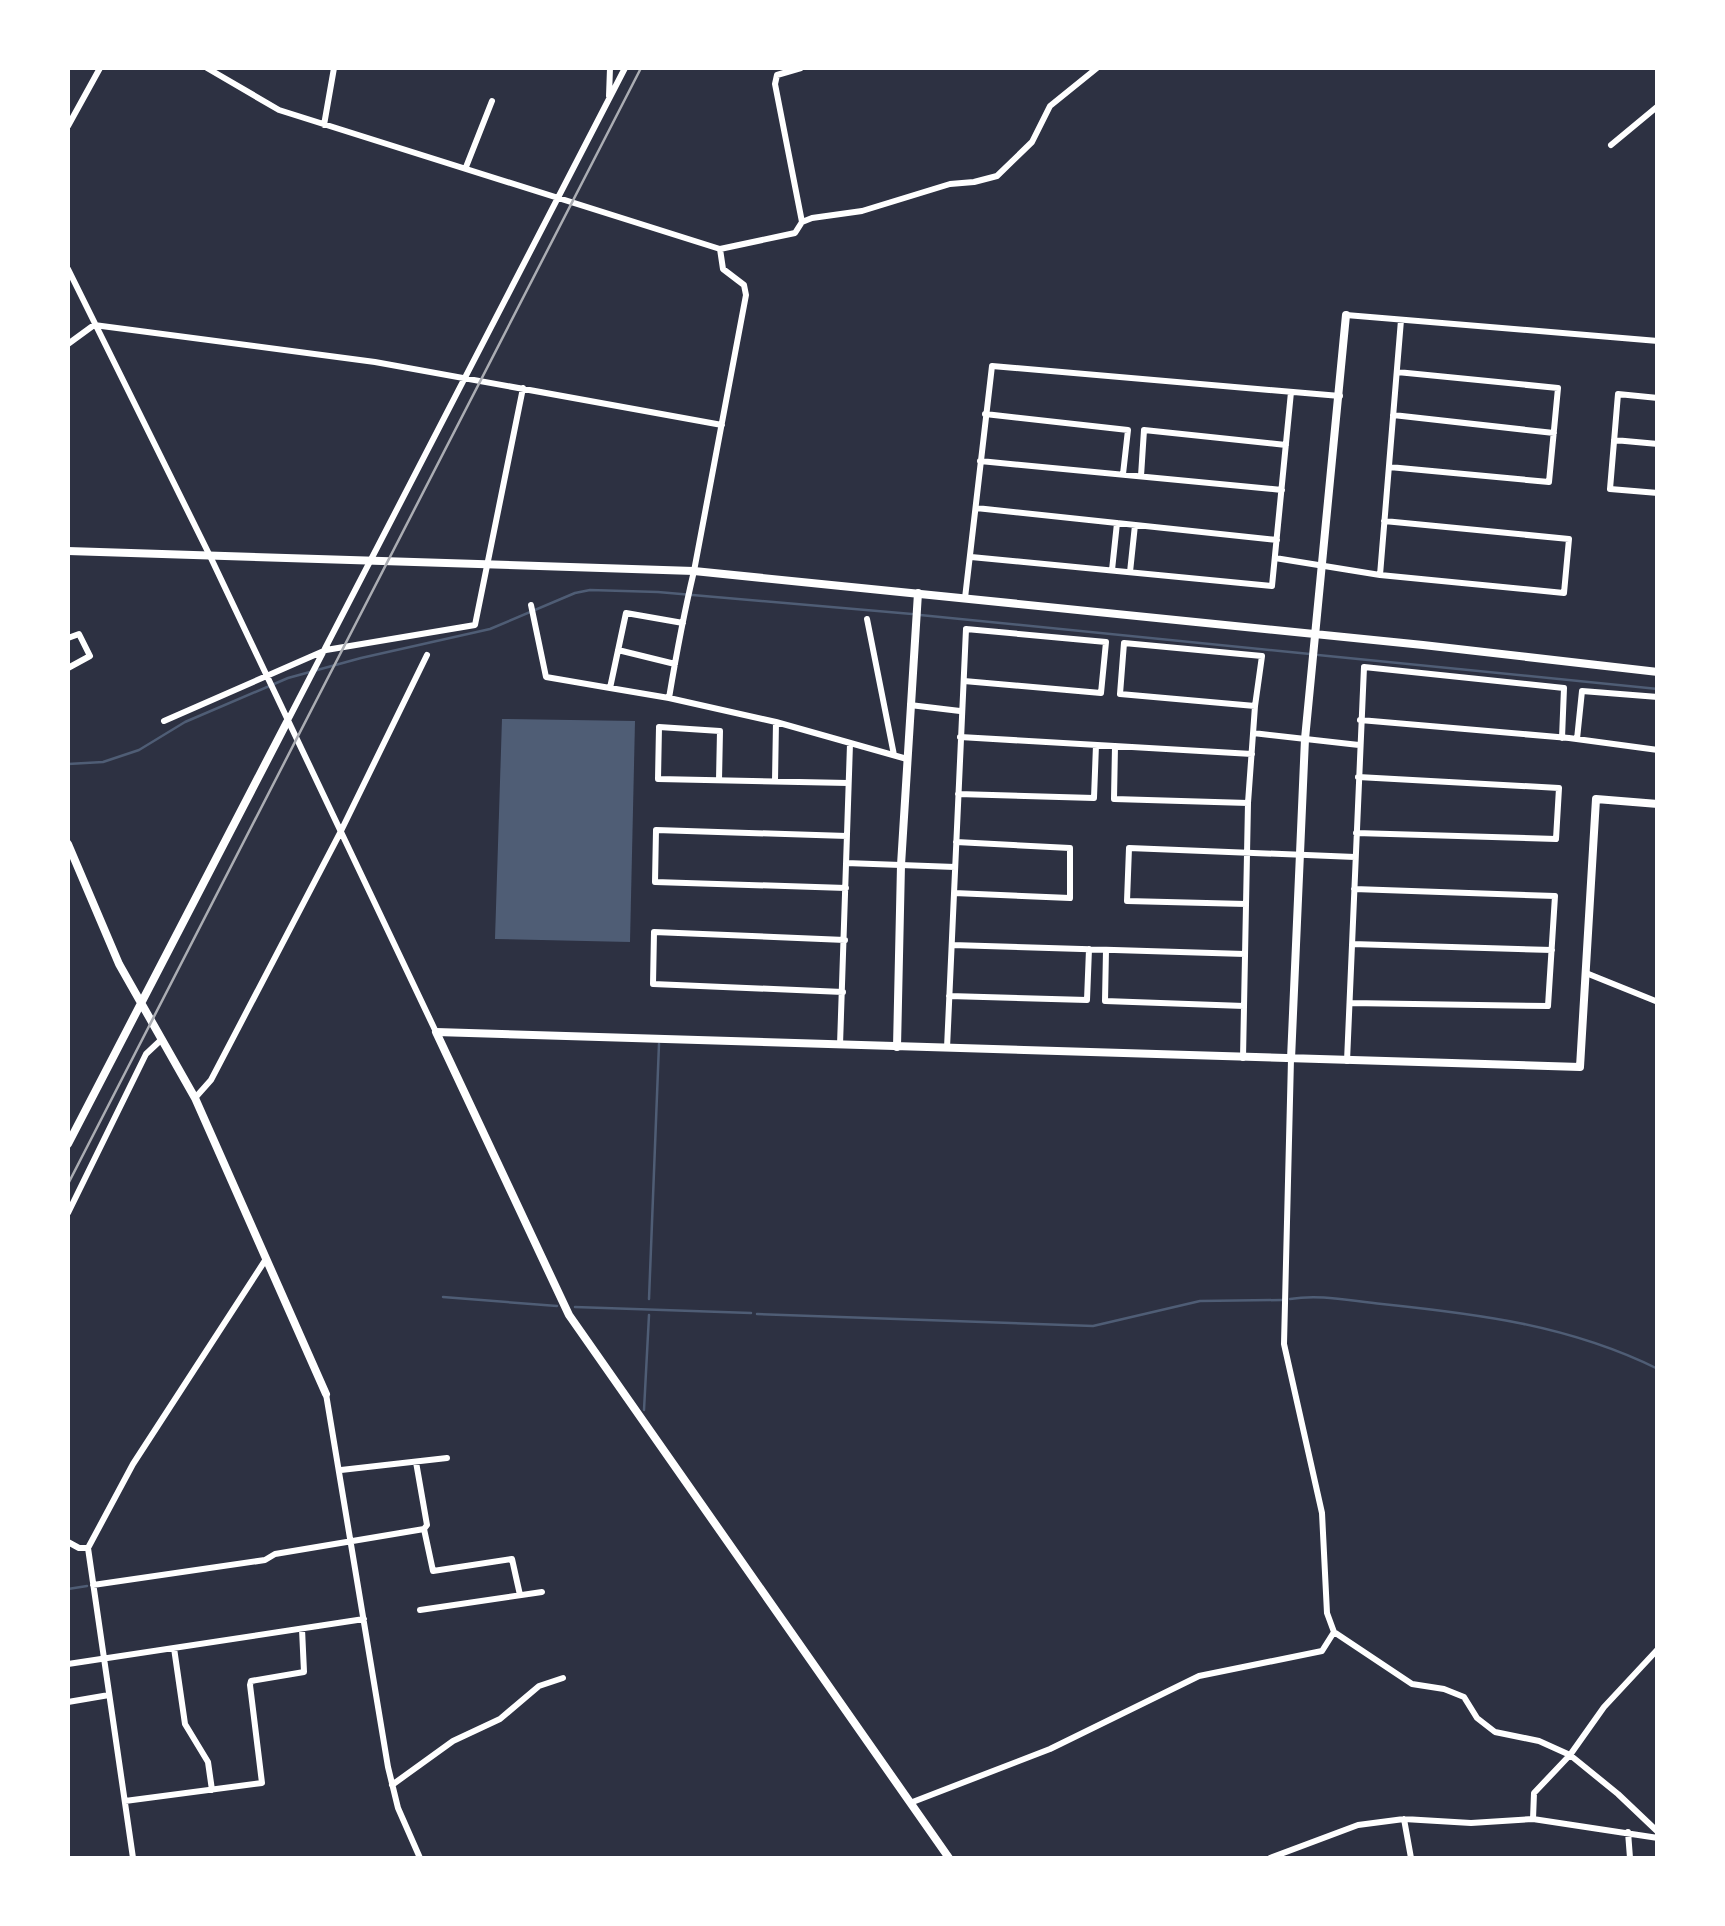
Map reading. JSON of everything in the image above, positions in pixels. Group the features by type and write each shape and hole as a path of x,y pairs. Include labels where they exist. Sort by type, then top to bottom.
{"street":[{"path":"68,126 100,68"},
{"path":"207,68 279,110 720,249 795,232 802,222 862,210 950,184 997,176 1032,142 1050,106 1097,68"},
{"path":"324,125 334,68"},
{"path":"608,102 610,68"},
{"path":"68,1144 625,68"},
{"path":"801,68 777,75 775,84 802,222"},
{"path":"466,168 492,101"},
{"path":"1612,144 1658,106"},
{"path":"668,698 746,295 744,285 723,269 720,249"},
{"path":"68,269 210,556 569,1315 949,1858"},
{"path":"1658,341 1346,316 1312,648 1298,855 1284,1344 1322,1514 1327,1613 1334,1632 1412,1684 1444,1689 1464,1698 1477,1718 1495,1732 1539,1741 1570,1755 1618,1794 1658,1835"},
{"path":"1380,575 1401,320"},
{"path":"68,344 94,325 288,349 466,377 722,425"},
{"path":"966,598 992,366 1340,396"},
{"path":"1389,467 1549,482 1558,388 1396,372"},
{"path":"164,721 325,654 474,625 490,564 523,388"},
{"path":"971,557 1272,586 1291,392"},
{"path":"1658,398 1618,394 1610,489 1658,493"},
{"path":"985,414 1128,430 1123,474"},
{"path":"1393,415 1554,433"},
{"path":"1141,476 1144,430 1286,445"},
{"path":"1614,440 1658,444"},
{"path":"980,461 1282,490"},
{"path":"976,508 1277,540"},
{"path":"1275,558 1380,575 1564,593 1569,539 1384,522"},
{"path":"1112,570 1117,523"},
{"path":"1130,572 1134,525"},
{"path":"68,551 694,571 1658,672"},
{"path":"897,1047 902,865 918,593"},
{"path":"531,605 546,677 776,722 907,759"},
{"path":"610,688 626,612 683,623"},
{"path":"868,618 894,754"},
{"path":"947,1048 966,629 1106,642 1101,693 964,681"},
{"path":"68,638 80,634 90,656 68,668"},
{"path":"1243,1058 1248,803 1262,656 1124,643 1120,694 1255,706"},
{"path":"618,650 675,664"},
{"path":"195,1098 211,1080 340,833 427,655"},
{"path":"1348,1061 1364,668 1564,688 1562,738"},
{"path":"1577,739 1582,691 1658,696"},
{"path":"910,705 960,710"},
{"path":"1360,720 1658,750"},
{"path":"774,781 776,722"},
{"path":"719,780 720,731 659,727 658,779 848,783"},
{"path":"1254,732 1359,745"},
{"path":"960,736 1252,754"},
{"path":"840,1045 850,744"},
{"path":"958,794 1094,798 1096,745"},
{"path":"1115,746 1114,799 1248,803"},
{"path":"1356,833 1556,840 1559,788 1358,777"},
{"path":"436,1032 1580,1067 1596,798 1658,804"},
{"path":"846,888 655,882 656,830 848,836"},
{"path":"954,893 1070,898 1070,848 956,842"},
{"path":"68,844 119,964 195,1098 326,1394 342,1470 392,1785 420,1858"},
{"path":"1246,904 1127,900 1129,848 1355,857"},
{"path":"846,863 955,867"},
{"path":"1350,1003 1548,1006 1556,896 1354,889"},
{"path":"843,992 653,984 654,932 845,940"},
{"path":"1352,944 1552,950"},
{"path":"952,945 1245,954"},
{"path":"950,996 1086,1000 1088,949"},
{"path":"1106,950 1105,1001 1244,1006"},
{"path":"1586,973 1658,1002"},
{"path":"68,1212 146,1054 162,1039"},
{"path":"133,1858 88,1548 133,1464 266,1259"},
{"path":"342,1470 447,1458"},
{"path":"416,1462 433,1571 512,1560 520,1595"},
{"path":"93,1585 265,1560 275,1554 424,1530"},
{"path":"68,1542 88,1548"},
{"path":"420,1610 542,1592"},
{"path":"68,1664 364,1619"},
{"path":"125,1801 262,1782 251,1681 304,1672 302,1629"},
{"path":"910,1803 1050,1748 1199,1676 1322,1651 1334,1632"},
{"path":"174,1648 184,1724 208,1762 212,1790"},
{"path":"1532,1819 1534,1794 1570,1755 1604,1707 1658,1649"},
{"path":"392,1785 453,1741 500,1719 540,1686 563,1678"},
{"path":"68,1702 109,1696"},
{"path":"1270,1858 1358,1825 1404,1819 1471,1823 1532,1819 1658,1835"},
{"path":"1404,1819 1411,1858"},
{"path":"1628,1832 1630,1858"}],"water":[{"path":"502,719 635,721 630,942 495,939"}],"waterway":[{"path":"68,764 103,762 139,750 185,722 288,678 490,629 590,590 658,592 912,614"},
{"path":"920,615 1310,654"},
{"path":"1318,655 1658,689"},
{"path":"649,1299 659,1044"},
{"path":"443,1297 557,1306"},
{"path":"1290,1299 1336,1298 1523,1324 1591,1342 1658,1369"},
{"path":"757,1314 1093,1326 1200,1301 1282,1300"},
{"path":"575,1307 751,1313"},
{"path":"644,1410 649,1315"},
{"path":"68,1589 87,1586"}],"railway":[{"path":"68,1184 641,68"}]}
